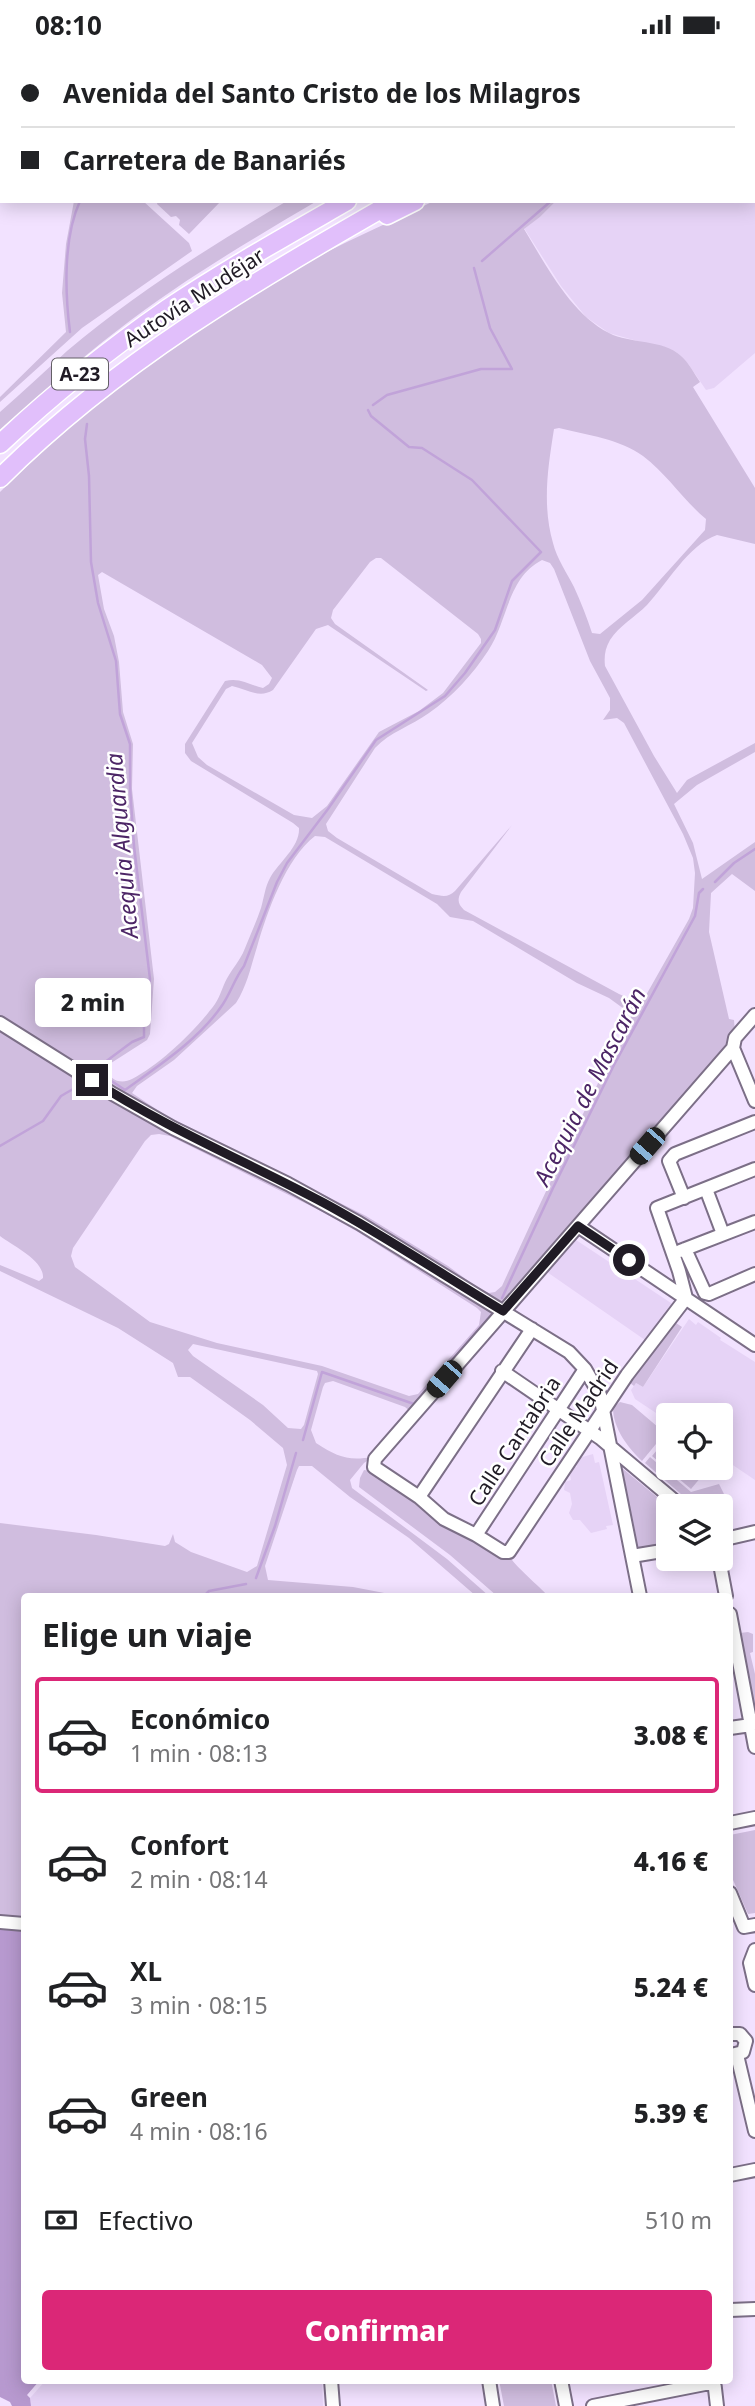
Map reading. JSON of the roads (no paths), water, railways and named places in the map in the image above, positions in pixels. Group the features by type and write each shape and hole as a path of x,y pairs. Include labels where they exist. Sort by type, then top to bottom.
{"highway":[{"name":"Autovía Mudéjar","path":"0,444 83,372 166,310 344,203"},
{"name":"Autovía Mudéjar","path":"0,478 96,392 180,329 392,203"},
{"path":"378,211 387,215 411,203"}],"street":[{"path":"476,1535 444,1520 419,1497 377,1469 373,1464 375,1459 733,1048 735,1038 755,1015"},
{"path":"0,1023 173,1128 336,1210 569,1352 585,1369 597,1388 604,1408 639,1593"},
{"path":"733,1048 755,1101"},
{"path":"684,1198 670,1161 675,1154 755,1122"},
{"path":"755,1170 657,1208 705,1293 709,1294 755,1273"},
{"path":"706,1189 723,1234"},
{"path":"679,1251 755,1222"},
{"path":"578,1226 755,1345"},
{"path":"679,1251 686,1297"},
{"name":"Calle Madrid","path":"476,1535 507,1553 604,1408 686,1297"},
{"path":"419,1497 532,1329"},
{"name":"Calle Cantabria","path":"476,1535 585,1369"},
{"path":"502,1371 590,1430 667,1494"},
{"path":"733,1530 755,1531"},
{"path":"733,1536 755,1531"},
{"path":"632,1556 656,1551"},
{"path":"721,1571 725,1593"},
{"path":"733,1641 755,1747"},
{"path":"733,1728 751,1725"},
{"path":"733,1822 755,1818"},
{"path":"733,1898 749,1926"},
{"path":"0,1922 21,1924"},
{"path":"754,1951 750,1963 755,1985"},
{"path":"733,2033 750,2040 744,2050 734,2055 755,2131"},
{"path":"733,2174 755,2170"},
{"path":"733,2310 755,2309"},
{"path":"331,2384 333,2406"},
{"path":"490,2384 493,2406"},
{"path":"562,2384 566,2406"},
{"path":"593,2406 699,2384"},
{"path":"714,2384 718,2406"}],"waterway":[{"name":"Acequia Alguardia","path":"70,332 66,283 68,248 79,203"},
{"name":"Acequia de Mascarán","path":"482,261 549,203"},
{"name":"Acequia de Mascarán","path":"373,405 387,395 481,369 512,369 490,328 474,268"},
{"name":"Acequia de Mascarán","path":"95,1070 125,1090 178,1051 214,1017 244,966 287,863 376,740 445,696 465,673 495,630 512,581 541,552 472,480 422,448 409,447 371,416 368,410"},
{"name":"Acequia Alguardia","path":"87,424 85,439 89,476 91,562 98,603 116,661 120,714 130,744 134,846 150,979 144,1037 132,1042 93,1071"},
{"name":"Acequia de Mascarán","path":"715,882 734,863 755,849"},
{"name":"Acequia de Mascarán","path":"502,1298 614,1065 695,916 699,893 703,889"},
{"name":"Acequia Alguardia","path":"0,1146 43,1121 61,1096 80,1085"},
{"name":"Acequia de Mascarán","path":"303,1440 322,1372 414,1404 491,1315"},
{"name":"Acequia de Mascarán","path":"256,1578 275,1526 296,1453"},
{"name":"Acequia de Mascarán","path":"207,1593 246,1584"}]}
